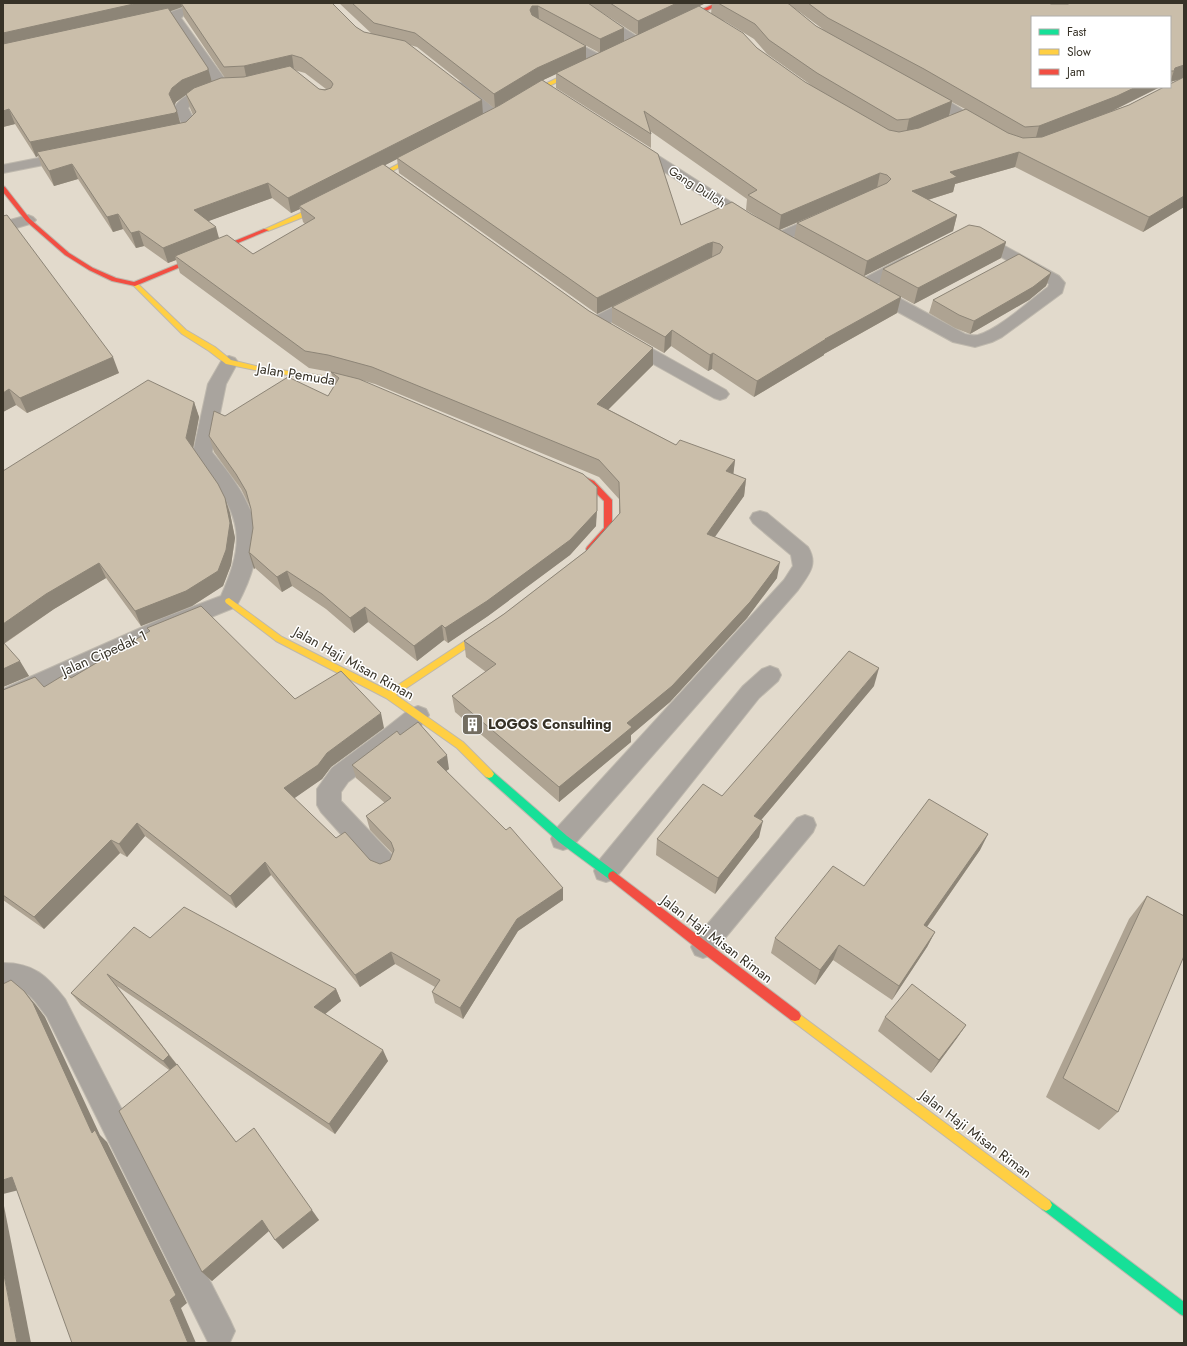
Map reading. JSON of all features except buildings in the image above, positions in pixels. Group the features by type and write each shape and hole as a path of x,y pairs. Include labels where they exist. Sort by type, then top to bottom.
{"street":[{"path":"577,3 640,40"},
{"path":"671,26 720,3"},
{"path":"160,19 175,15 201,4"},
{"path":"698,13 711,21"},
{"path":"175,15 220,82 220,87"},
{"path":"552,33 602,58"},
{"path":"624,48 640,40"},
{"path":"516,103 543,87 602,58"},
{"path":"448,79 495,115"},
{"path":"161,138 176,135 189,130 191,127 180,108 186,101 216,90 220,87 235,87"},
{"path":"543,87 555,95"},
{"path":"915,88 997,136"},
{"path":"950,122 964,116"},
{"name":"Gang Dulloh","path":"626,141 798,249"},
{"path":"359,186 392,176 434,148"},
{"path":"3,168 78,154"},
{"path":"3,188 28,220 67,254 91,269 114,280 135,284 304,215 338,197"},
{"path":"769,232 835,213"},
{"path":"3,227 28,220"},
{"path":"922,254 857,281 920,310 959,338 970,341 995,334 1056,289 1057,283 1053,279 1009,261 982,239 971,234 961,234"},
{"name":"Jalan Pemuda","path":"135,284 184,332 228,362 260,369 331,378 368,389"},
{"path":"650,296 601,326 720,394"},
{"path":"228,362 217,384 202,453 219,474 242,512 248,535 246,560 229,601"},
{"path":"563,471 591,483 608,500 608,529 583,555"},
{"path":"563,839 791,585 803,567 801,552 760,518"},
{"name":"Jalan Haji Misan Riman","path":"229,601 279,639 389,695 460,745 502,786 563,839 703,947 957,1137 1184,1310"},
{"name":"Jalan Cipedak 1","path":"3,699 171,624 229,601"},
{"path":"389,695 497,623"},
{"path":"606,871 751,692 770,675"},
{"path":"384,864 329,805 329,788 340,775 394,735 418,715"},
{"path":"3,975 31,979 56,1008 219,1332"}],"lane":[{"path":"703,947 804,825"}],"traffic: fast":[{"path":"489,774 563,839 613,876"},
{"path":"1046,1205 1184,1310"}],"traffic: slow":[{"path":"524,99 543,87 584,67"},
{"path":"365,183 425,152"},
{"path":"266,230 304,215 327,203"},
{"path":"135,284 184,332 212,349 229,362 260,369 331,379 361,387"},
{"path":"229,601 279,639 389,695 460,745 489,774"},
{"path":"389,695 489,629"},
{"path":"795,1016 1046,1205"}],"traffic: jam":[{"path":"678,22 720,3"},
{"path":"3,188 28,220 67,254 91,269 114,280 135,284 266,230"},
{"path":"572,474 591,483 608,500 608,529 590,549"},
{"path":"613,876 703,947 795,1016"}],"place":[{"name":"LOGOS Consulting","path":"473,724"}]}
